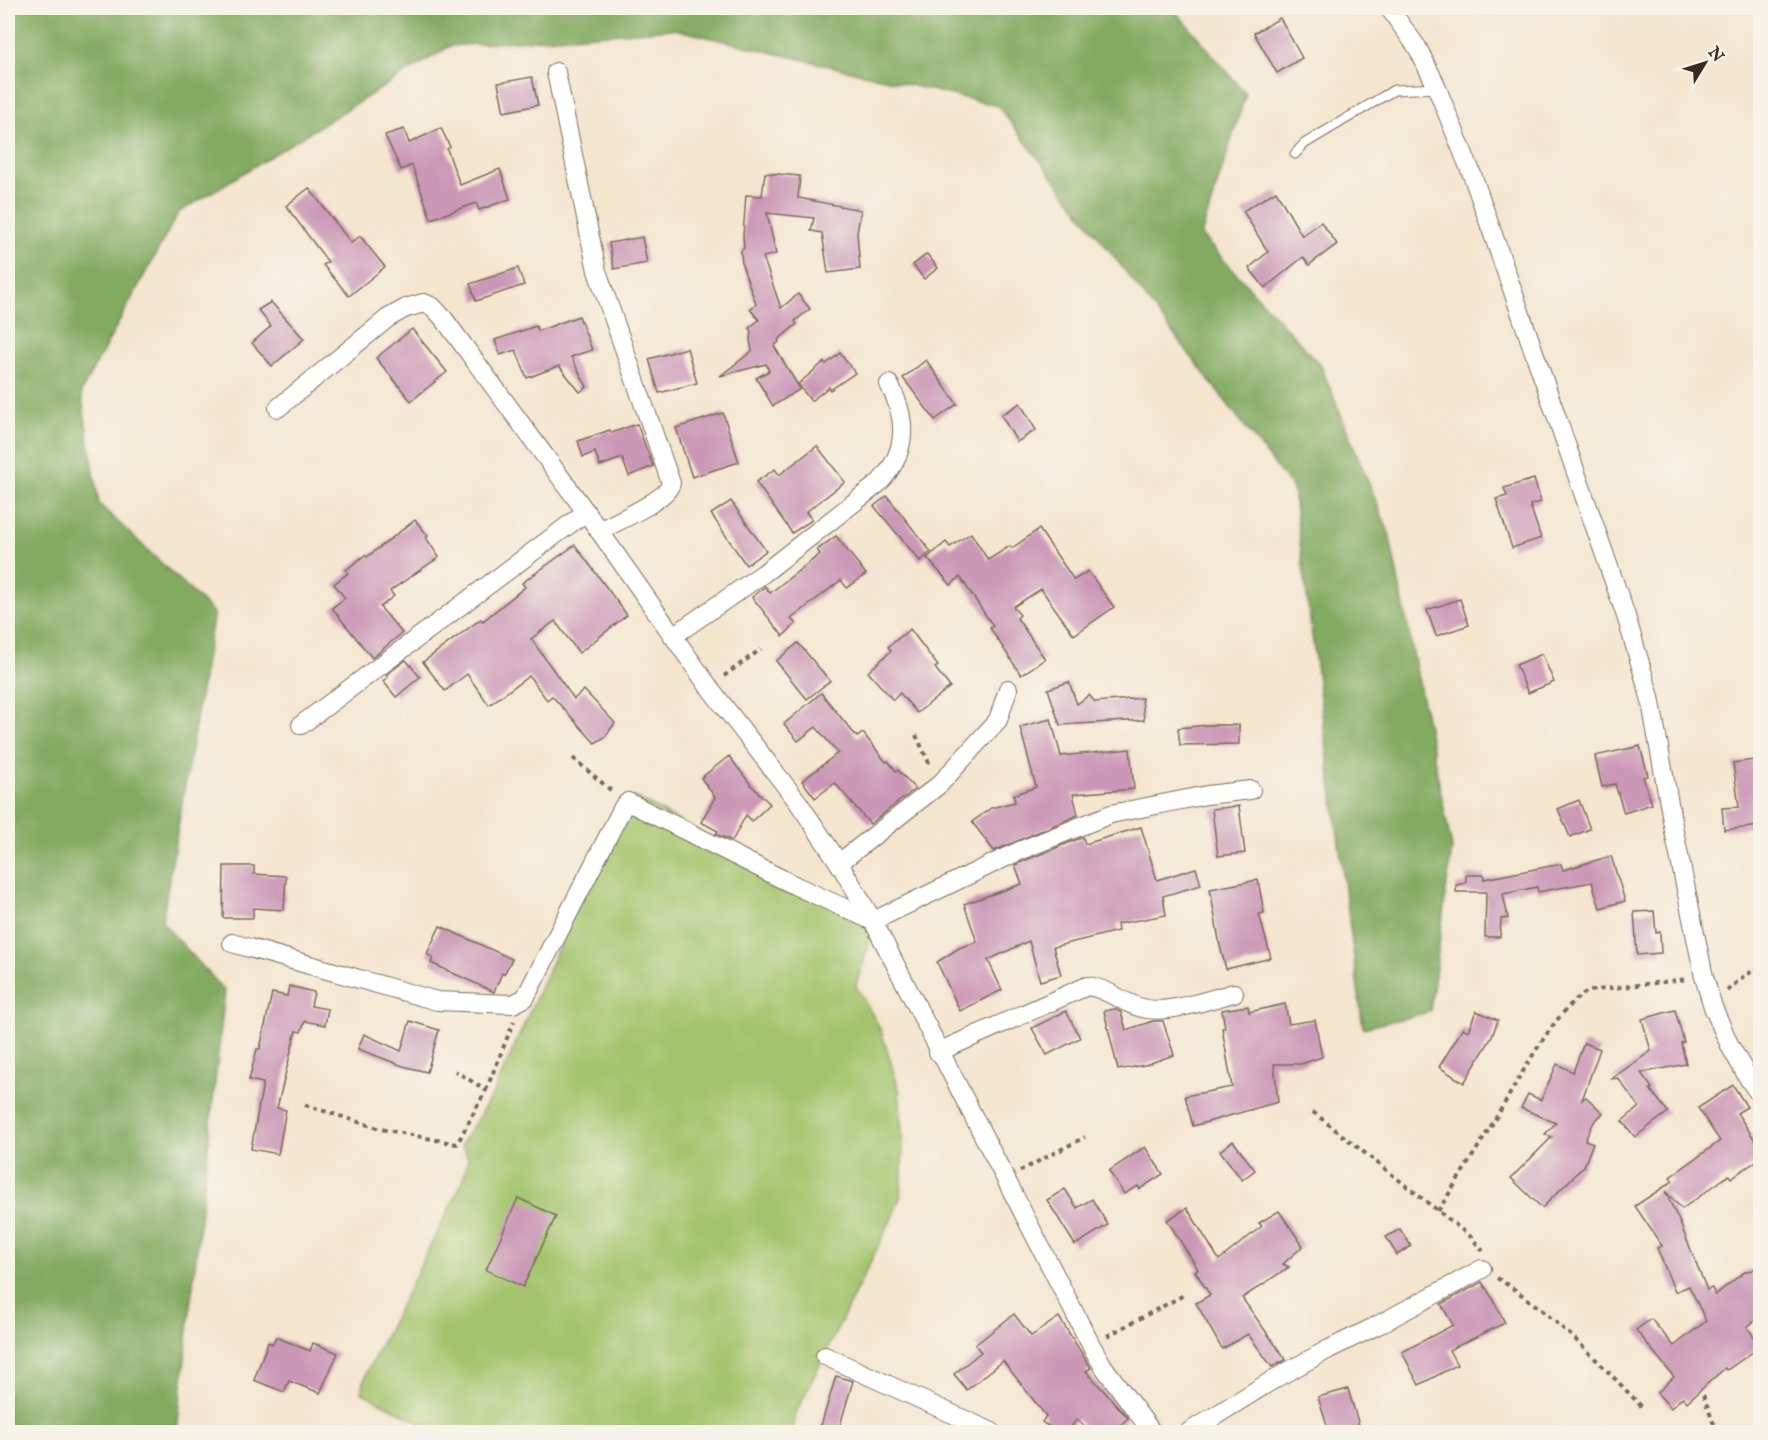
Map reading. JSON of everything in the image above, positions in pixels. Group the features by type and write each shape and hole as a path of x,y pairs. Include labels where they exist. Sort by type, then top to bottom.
{"street":[{"path":"1389,8 1417,47 1437,88 1473,177 1626,616 1650,698 1704,977 1713,1007 1730,1046 1750,1082 1761,1095"},
{"path":"555,72 597,271 671,483 670,490 660,498 599,531"},
{"path":"278,408 388,318 406,308 424,303 433,307 444,319 586,512 709,687 798,802 839,863 873,921 938,1052 1006,1178 1091,1345 1103,1366 1152,1432"},
{"path":"673,636 764,573 879,483 890,471 902,444 903,423 897,400 889,384"},
{"path":"301,725 586,512"},
{"path":"839,863 940,784 998,720 1008,689"},
{"path":"873,921 1019,851 1111,814 1207,795 1251,790"},
{"path":"232,944 437,1001 513,1005 522,1001 627,803 630,802 794,885 873,921"},
{"path":"938,1052 1087,986 1098,987 1148,1010 1170,1009 1234,993"},
{"path":"1189,1432 1302,1363 1484,1262"},
{"path":"825,1356 992,1432"}],"lane":[{"path":"1295,154 1304,144 1394,90 1437,88"}],"path":[{"path":"709,687 761,649"},
{"path":"916,735 940,784"},
{"path":"573,758 627,803"},
{"path":"1713,1007 1733,984 1761,968"},
{"path":"1438,1211 1534,1052 1565,1011 1578,999 1588,991 1704,977"},
{"path":"305,1105 381,1129 457,1144 486,1090 522,1001"},
{"path":"455,1071 486,1090"},
{"path":"1314,1112 1471,1237 1484,1262 1574,1337 1642,1407"},
{"path":"1006,1178 1085,1137"},
{"path":"1091,1345 1184,1295"},
{"path":"1703,1395 1713,1422 1721,1432"},
{"path":"8,1427 20,1432"}],"green space":[{"path":"8,8 1173,8 1246,94 1201,235 1321,366 1389,533 1452,848 1430,1012 1363,1028 1293,489 998,106 674,29 450,46 178,213 81,392 99,504 214,613 162,922 225,991 177,1432 8,1432"},
{"path":"635,797 874,928 856,986 881,1030 899,1090 903,1148 901,1195 891,1220 797,1411 792,1432 438,1432 361,1392 367,1372 463,1181 468,1158 461,1145 494,1092 580,899"}],"building":[{"path":"1280,18 1302,58 1277,73 1254,33"},
{"path":"532,77 538,105 504,112 498,83"},
{"path":"441,128 450,147 447,149 460,185 500,169 510,199 479,210 476,203 431,219 412,165 401,170 385,135 404,129 409,143"},
{"path":"765,173 800,176 798,198 861,210 857,233 860,269 828,273 822,233 811,231 814,218 767,213 776,254 763,257 781,308 798,294 810,309 795,321 797,324 774,346 800,389 773,406 756,378 769,371 766,364 720,376 752,351 749,328 759,320 750,309 756,304 742,265 741,251 744,248 746,195 762,196"},
{"path":"309,188 351,243 360,236 385,267 349,296 323,265 328,262 286,206"},
{"path":"1276,191 1302,236 1321,222 1337,244 1309,265 1303,257 1265,288 1249,268 1268,252 1243,211"},
{"path":"642,237 647,263 614,269 609,243"},
{"path":"927,254 938,268 924,279 913,265"},
{"path":"518,268 524,285 476,301 470,284"},
{"path":"271,302 304,339 272,366 252,343 271,326 258,310"},
{"path":"579,316 592,350 571,357 587,387 580,392 559,366 527,378 516,350 500,355 495,340 536,326 538,331"},
{"path":"412,329 447,372 411,401 376,358"},
{"path":"687,348 697,383 659,393 649,359"},
{"path":"840,353 855,373 830,390 829,387 811,401 798,384 824,362 826,364"},
{"path":"926,360 957,404 935,420 903,378"},
{"path":"1020,403 1036,430 1017,442 1001,415"},
{"path":"723,413 739,462 692,477 676,428"},
{"path":"637,424 653,466 629,476 622,458 600,466 595,452 583,457 578,441"},
{"path":"817,446 845,482 806,512 812,520 792,533 756,482 775,469 779,475"},
{"path":"1534,479 1541,502 1530,505 1541,538 1512,548 1496,499 1507,496 1504,488"},
{"path":"887,496 931,552 920,561 874,506"},
{"path":"731,501 766,551 746,565 711,514"},
{"path":"415,520 428,536 426,538 439,557 390,591 394,596 380,607 402,633 372,658 332,608 345,598 334,584 348,573 346,570"},
{"path":"1039,529 1074,580 1088,571 1114,607 1074,635 1041,589 1013,607 1020,615 1017,618 1045,659 1021,675 990,628 993,626 960,577 951,585 927,558 946,542 950,547 971,533 988,560 1010,546 1012,548"},
{"path":"836,536 866,574 847,588 841,580 791,619 796,624 783,636 752,597 765,586 770,593 820,554 817,550"},
{"path":"575,545 627,615 579,653 555,621 531,639 574,699 584,690 615,723 605,737 595,743 552,696 547,700 529,676 489,705 467,674 445,691 423,662 481,619 483,621 525,587 522,583"},
{"path":"1460,599 1469,625 1436,636 1427,610"},
{"path":"910,629 938,666 935,668 950,687 917,713 900,693 893,700 868,672 891,651 888,647"},
{"path":"798,643 830,681 807,699 776,661"},
{"path":"1542,654 1554,682 1528,693 1516,665"},
{"path":"406,660 420,677 396,697 383,681 388,677 386,675"},
{"path":"1069,682 1077,704 1089,695 1095,702 1142,698 1144,720 1060,725 1048,689"},
{"path":"821,693 857,737 863,733 886,762 888,761 896,771 898,770 915,789 870,824 835,783 815,798 802,781 838,753 816,727 798,741 784,724"},
{"path":"1051,719 1061,756 1130,749 1134,789 1073,794 1078,815 994,851 972,822 991,808 1015,802 1013,795 1036,787 1020,727"},
{"path":"1239,725 1239,744 1180,745 1178,728"},
{"path":"1640,746 1648,776 1643,777 1652,804 1624,813 1615,784 1602,787 1595,756"},
{"path":"729,756 751,785 770,804 752,821 746,815 732,841 716,834 718,831 701,822 715,797 701,778"},
{"path":"1761,759 1761,826 1724,830 1722,808 1739,807 1733,763"},
{"path":"1579,800 1590,829 1570,837 1558,809"},
{"path":"1239,806 1245,853 1218,856 1212,809"},
{"path":"1141,827 1157,880 1196,868 1201,885 1163,896 1166,915 1117,924 1118,931 1053,947 1061,975 1040,981 1029,941 988,960 1002,990 960,1011 937,962 959,948 977,942 964,904 1022,884 1015,865 1024,861 1083,837 1085,844"},
{"path":"1611,856 1625,901 1600,908 1592,882 1538,892 1537,887 1503,894 1508,918 1501,919 1500,937 1485,937 1486,892 1456,892 1456,885 1466,883 1466,875 1484,875 1484,879 1561,864 1563,870"},
{"path":"224,866 254,866 254,874 286,876 284,910 253,908 253,918 223,918"},
{"path":"1258,880 1264,913 1259,914 1271,958 1226,969 1210,889"},
{"path":"1654,911 1656,933 1660,932 1661,953 1637,955 1634,912"},
{"path":"440,926 512,959 504,974 502,973 494,992 431,963 433,958 427,954"},
{"path":"289,986 314,992 311,1006 328,1009 325,1025 305,1021 301,1032 296,1031 277,1108 286,1110 278,1154 251,1149 263,1083 249,1080 257,1049 260,1049 272,993 287,996"},
{"path":"1285,1004 1289,1024 1315,1020 1322,1057 1301,1064 1274,1064 1278,1102 1193,1126 1185,1096 1232,1087 1222,1028 1225,1028 1222,1010 1248,1006 1249,1012"},
{"path":"1115,1009 1121,1012 1126,1030 1153,1021 1163,1021 1174,1055 1145,1065 1118,1070 1104,1011"},
{"path":"1675,1010 1684,1042 1681,1043 1686,1064 1641,1073 1668,1112 1635,1137 1622,1121 1639,1107 1618,1078 1611,1079 1651,1051 1642,1019"},
{"path":"1066,1011 1080,1038 1047,1055 1032,1028"},
{"path":"1476,1011 1498,1020 1492,1037 1464,1083 1439,1067 1463,1028 1468,1031"},
{"path":"410,1021 439,1030 427,1072 403,1066 358,1049 364,1034 401,1051"},
{"path":"1584,1043 1600,1049 1582,1100 1586,1097 1603,1113 1594,1122 1585,1140 1593,1143 1584,1166 1542,1208 1511,1178 1552,1137 1545,1134 1556,1123 1521,1108 1528,1094 1541,1100 1557,1064 1573,1072"},
{"path":"1733,1085 1747,1107 1737,1113 1761,1149 1761,1158 1731,1178 1729,1175 1682,1209 1665,1191 1707,1290 1712,1288 1715,1295 1743,1273 1761,1264 1761,1316 1747,1327 1761,1346 1727,1370 1725,1368 1687,1402 1683,1397 1671,1408 1657,1393 1674,1377 1636,1330 1651,1319 1674,1346 1706,1321 1689,1286 1675,1292 1657,1248 1662,1246 1635,1206 1673,1181 1670,1177 1720,1141 1698,1108"},
{"path":"1233,1141 1255,1170 1242,1180 1220,1151"},
{"path":"1145,1147 1163,1174 1140,1189 1138,1186 1124,1194 1109,1171"},
{"path":"1065,1189 1077,1208 1092,1199 1108,1225 1075,1245 1047,1200"},
{"path":"518,1198 556,1216 523,1287 486,1270"},
{"path":"1187,1208 1219,1260 1262,1226 1259,1223 1279,1211 1303,1246 1283,1264 1289,1267 1242,1298 1286,1360 1272,1367 1248,1334 1222,1349 1196,1303 1210,1295 1195,1271 1198,1269 1167,1220"},
{"path":"1400,1229 1411,1246 1397,1255 1386,1237"},
{"path":"1482,1282 1505,1323 1449,1350 1457,1365 1419,1385 1402,1352 1453,1325 1441,1304"},
{"path":"1014,1314 1031,1336 1059,1317 1091,1368 1086,1371 1128,1418 1113,1432 1090,1432 1077,1419 1067,1432 1057,1432 1042,1422 1046,1416 1003,1361 967,1390 954,1374 981,1352 975,1345"},
{"path":"276,1337 310,1351 313,1343 338,1353 320,1393 289,1381 284,1392 254,1380 268,1342 272,1344"},
{"path":"836,1376 853,1381 838,1432 819,1432"},
{"path":"1348,1389 1361,1432 1329,1432 1318,1397"}]}
